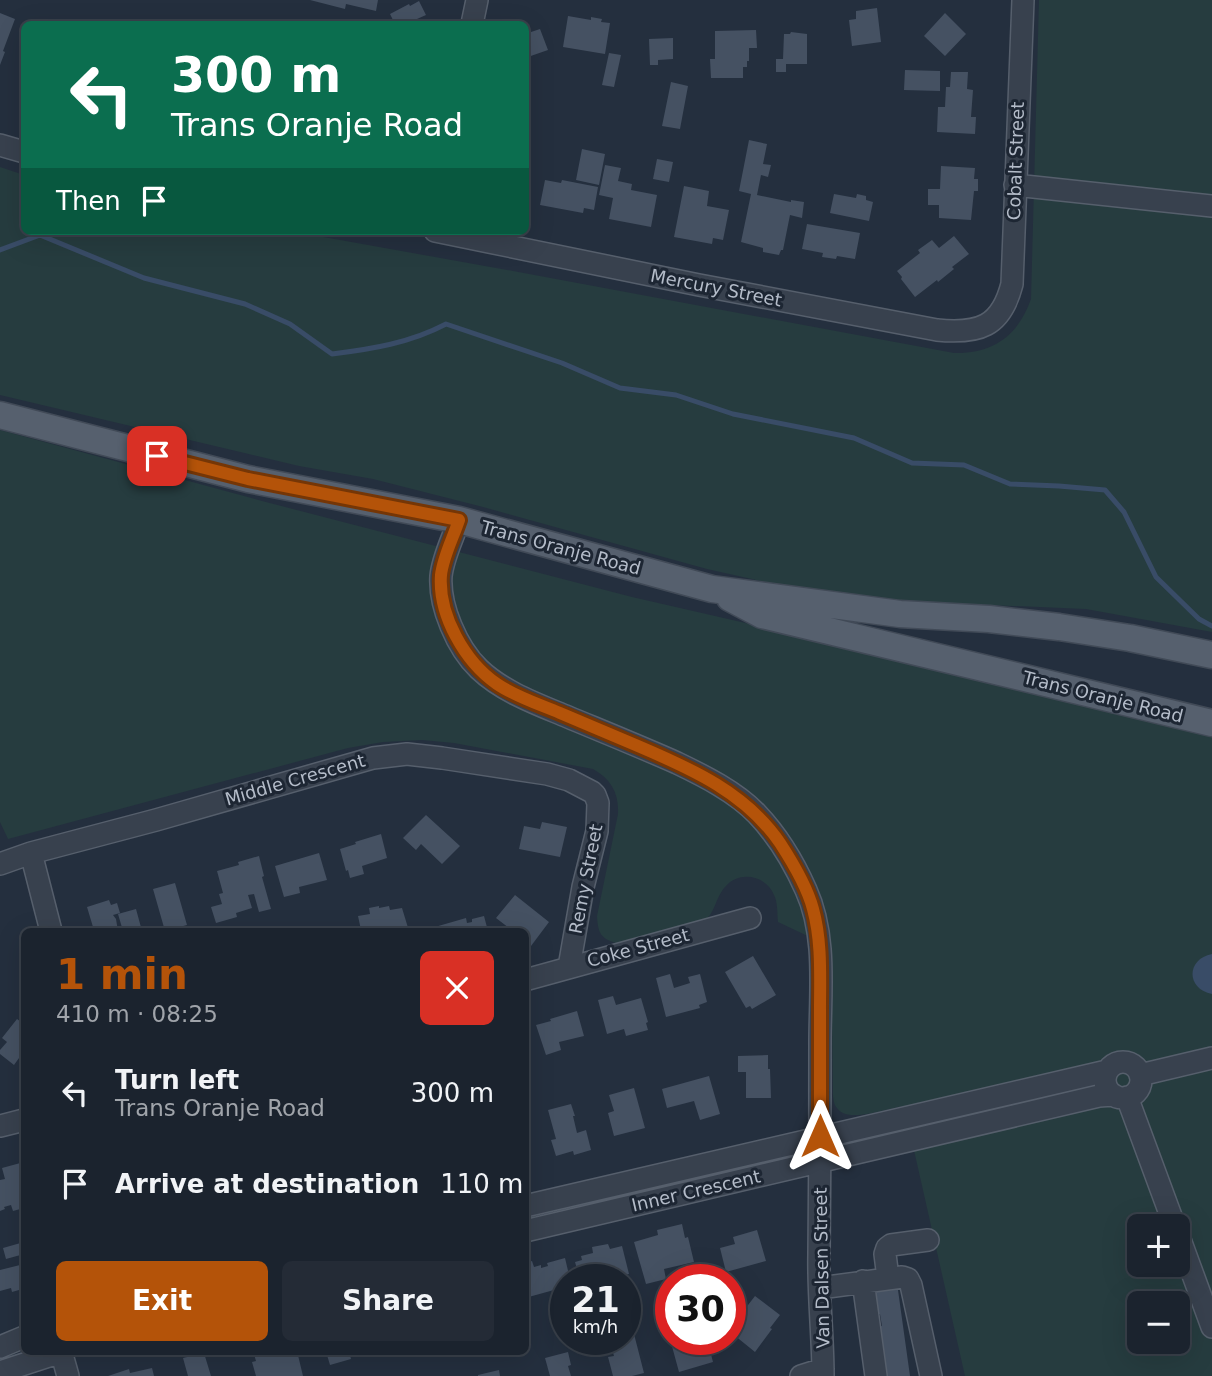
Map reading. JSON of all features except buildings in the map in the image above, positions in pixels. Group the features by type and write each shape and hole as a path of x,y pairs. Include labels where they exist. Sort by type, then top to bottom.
{"main road":[{"name":"Trans Oranje Road","path":"0,415 248,479 459,520 712,589 900,614 989,619 1059,627 1212,655"},
{"name":"Trans Oranje Road","path":"712,589 762,615 1212,723"}],"street":[{"path":"473,21 477,0"},
{"name":"Cobalt Street","path":"996,317 1004,308 1012,284 1023,0"},
{"path":"0,145 21,151"},
{"path":"1015,185 1212,206"},
{"name":"Mercury Street","path":"455,235 937,330 977,329 996,317"},
{"name":"Van Dalsen Street","path":"459,520 443,566 442,591 456,636 478,668 498,685 698,773 733,795 755,813 780,844 806,889 813,908 819,944 819,1259 823,1373"},
{"name":"Middle Crescent","path":"0,864 31,853 390,755 442,758 547,774 569,780 592,792"},
{"name":"Remy Street","path":"569,967 583,887 597,831 598,803 592,792"},
{"path":"31,853 50,928"},
{"name":"Coke Street","path":"529,979 750,918"},
{"path":"1140,1075 1212,1058"},
{"path":"1128,1062 1140,1075 1140,1086 1133,1095 1120,1096 1108,1089 1107,1071 1116,1063 1128,1062"},
{"name":"Inner Crescent","path":"529,1205 1107,1071"},
{"path":"1120,1096 1170,1214"},
{"name":"Inner Crescent","path":"529,1230 1085,1099 1120,1096"},
{"path":"0,1126 21,1121"},
{"path":"888,1278 885,1254 887,1248 891,1245 928,1240"},
{"path":"1190,1267 1212,1327"},
{"path":"820,1288 902,1276 908,1279 931,1376"},
{"path":"863,1281 876,1376"},
{"path":"0,1347 21,1339"},
{"path":"0,1372 50,1355"},
{"path":"63,1355 68,1376"},
{"path":"801,1376 823,1373"}],"green space":[{"path":"1039,0 1212,0 1212,632 1086,609 871,600 801,590 707,569 373,479 299,466 0,395 0,167 21,174 21,235 312,235 954,353 981,350 1002,340 1019,323 1031,299"},
{"path":"0,430 632,597 1002,682 1212,734 1212,1376 965,1376 904,1106 849,1115 842,1113 835,1104 831,947 778,922 776,901 771,889 766,883 753,877 738,878 726,886 711,914 700,923 619,944 604,938 598,927 597,916 618,806 613,787 593,769 454,743 422,740 383,742 348,748 8,839 0,822"}],"water":[{"path":"1212,954 1212,994 1197,986 1192,974 1197,962"}],"waterway":[{"path":"0,250 40,235 144,278 245,304 290,324 332,354 391,344 446,324 562,363 620,388 676,395 733,414 854,438 912,463 964,465 1010,484 1105,490 1124,512 1156,577 1199,619 1212,626"}],"route":[{"path":"157,456 248,479 459,520 443,566 442,591 456,636 478,668 498,685 529,700 698,773 755,813 794,866 806,889 817,927 820,964 820,1136"}]}
